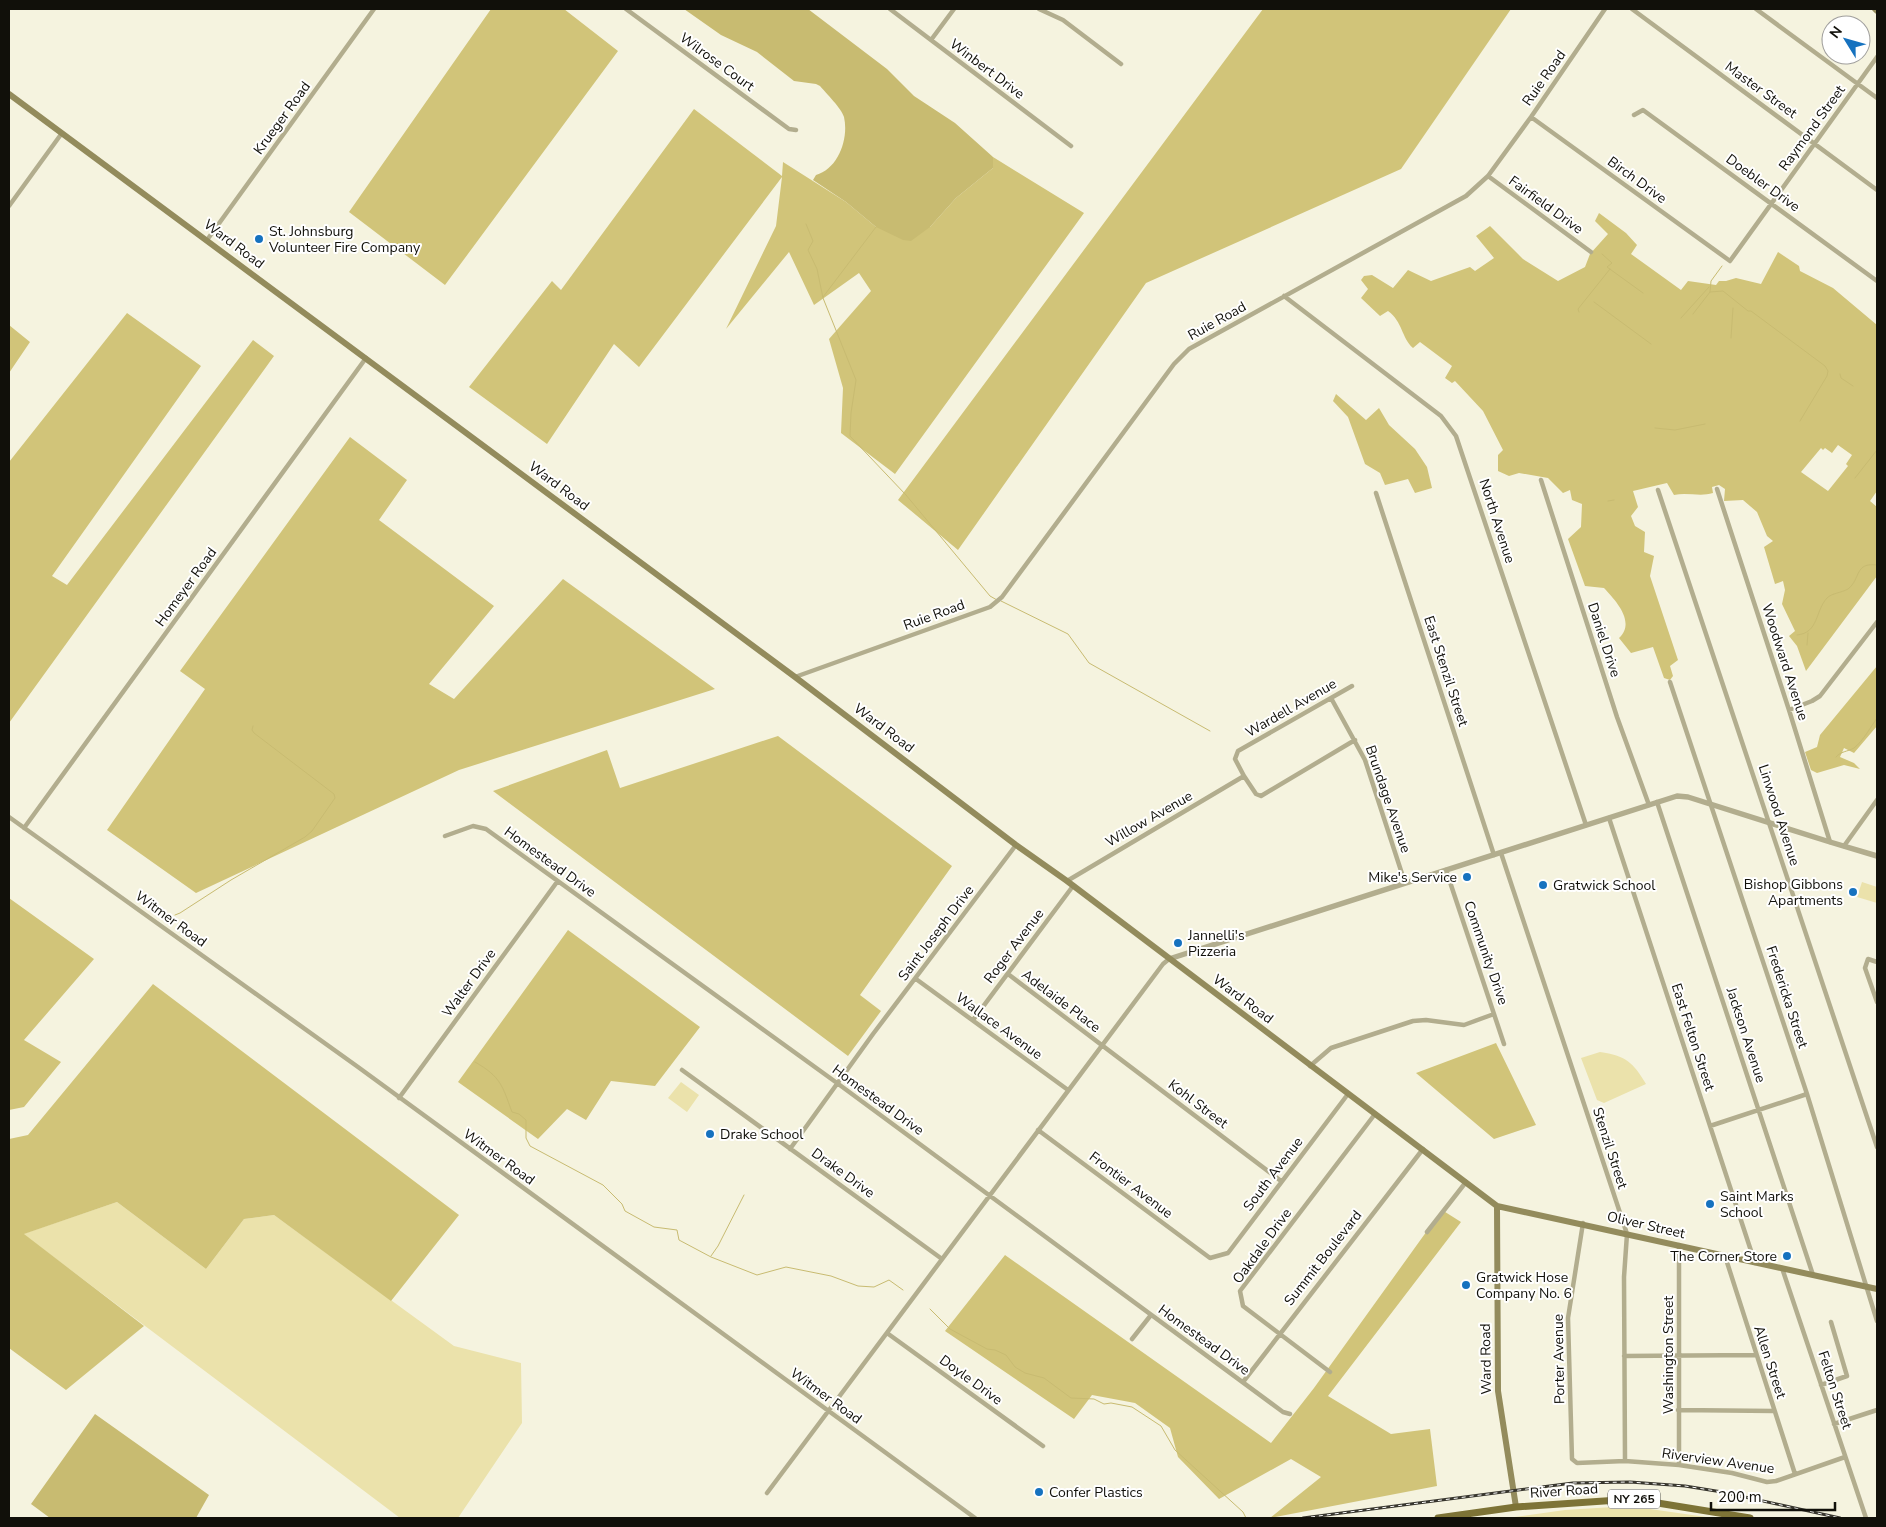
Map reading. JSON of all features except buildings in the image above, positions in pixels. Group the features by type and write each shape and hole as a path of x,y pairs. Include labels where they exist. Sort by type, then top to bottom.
{"main road":[{"name":"Ward Road","path":"9,94 795,677 1497,1206 1498,1391 1516,1507"},
{"name":"Oliver Street","path":"1497,1206 1582,1223 1877,1289"},
{"name":"River Road","path":"1438,1518 1516,1507 1633,1499 1750,1518"}],"street":[{"name":"Krueger Road","path":"207,240 374,9"},
{"name":"Wilrose Court","path":"626,9 789,129 796,130"},
{"name":"Winbert Drive","path":"890,9 1071,146"},
{"path":"931,40 954,9"},
{"path":"1038,9 1063,20 1121,64"},
{"name":"Ruie Road","path":"795,677 990,607 1002,597 1174,364 1189,349 1466,196 1488,176 1605,9"},
{"name":"Master Street","path":"1632,9 1877,190"},
{"path":"1756,9 1877,98"},
{"name":"Raymond Street","path":"1730,261 1877,56"},
{"name":"Doebler Drive","path":"1634,115 1644,110 1877,281"},
{"name":"Birch Drive","path":"1531,117 1730,261"},
{"path":"9,206 62,133"},
{"name":"Fairfield Drive","path":"1488,176 1591,252"},
{"name":"North Avenue","path":"1284,296 1441,416 1456,436 1586,825"},
{"name":"Homeyer Road","path":"24,828 366,358"},
{"name":"Daniel Drive","path":"1541,480 1617,717 1649,805"},
{"name":"Woodward Avenue","path":"1717,489 1830,842"},
{"name":"Linwood Avenue","path":"1658,490 1877,1147"},
{"name":"East Stenzil Street","path":"1376,493 1494,855"},
{"path":"1789,710 1820,696 1877,622"},
{"name":"Fredericka Street","path":"1670,682 1807,1094 1877,1321"},
{"name":"Wardell Avenue","path":"1244,776 1235,759 1238,751 1352,686"},
{"name":"Brundage Avenue","path":"1331,698 1365,760 1406,883"},
{"path":"1244,776 1256,794 1261,796 1355,740"},
{"name":"Willow Avenue","path":"1070,884 1244,776"},
{"path":"767,1493 1068,1090 1163,964 1169,959 1677,796 1688,797 1877,856"},
{"path":"1844,846 1877,800"},
{"name":"Jackson Avenue","path":"1658,802 1813,1275"},
{"name":"Witmer Road","path":"9,817 399,1098 975,1518"},
{"name":"East Felton Street","path":"1609,818 1755,1263"},
{"name":"Homestead Drive","path":"445,836 473,826 486,829 1284,1412 1290,1414"},
{"name":"Saint Joseph Drive","path":"790,1149 873,1034 916,980 1016,845"},
{"name":"Stenzil Street","path":"1501,853 1627,1234 1624,1277 1625,1462"},
{"name":"Community Drive","path":"1446,870 1504,1044"},
{"name":"Walter Drive","path":"399,1098 557,882"},
{"name":"Roger Avenue","path":"973,1020 1008,974 1070,884"},
{"path":"1877,962 1868,959 1865,968 1877,1002"},
{"name":"Adelaide Place","path":"1008,974 1102,1045"},
{"name":"Wallace Avenue","path":"916,980 1068,1090"},
{"path":"1310,1066 1331,1048 1413,1021 1426,1020 1464,1025 1494,1014"},
{"name":"Kohl Street","path":"1102,1045 1281,1181"},
{"name":"Drake Drive","path":"682,1070 942,1259"},
{"name":"South Avenue","path":"1210,1258 1228,1253 1348,1094"},
{"path":"1710,1126 1807,1094"},
{"name":"Oakdale Drive","path":"1330,1372 1243,1306 1240,1291 1376,1114"},
{"name":"Frontier Avenue","path":"1038,1130 1210,1258"},
{"name":"Summit Boulevard","path":"1243,1382 1422,1149"},
{"path":"1427,1232 1466,1182"},
{"name":"Porter Avenue","path":"1577,1463 1572,1459 1568,1318 1582,1223"},
{"name":"Washington Street","path":"1678,1245 1679,1465"},
{"name":"Allen Street","path":"1725,1256 1795,1474"},
{"name":"Felton Street","path":"1782,1268 1866,1518"},
{"path":"1132,1339 1151,1315"},
{"path":"1821,1385 1847,1376 1831,1322"},
{"name":"Doyle Drive","path":"887,1332 1043,1446"},
{"path":"1624,1356 1756,1355"},
{"path":"1678,1410 1774,1411"},
{"path":"1834,1424 1877,1410"},
{"name":"Riverview Avenue","path":"1577,1463 1625,1462 1679,1465 1732,1473 1767,1482 1776,1482 1845,1457"}],"shaded area":[{"path":"491,9 564,9 618,51 445,285 349,212"},
{"path":"684,9 808,9 887,69 914,96 955,123 993,157 993,168 956,198 930,227 911,241 903,240 876,227 846,202 813,180 816,175 824,172 836,160 845,134 844,117 830,97 816,84 794,81 757,52 721,35"},
{"path":"1263,9 1511,9 1401,169 1146,283 958,550 898,500"},
{"path":"694,109 782,176 783,162 846,202 876,227 930,227 956,198 993,168 993,157 1084,213 895,474 841,433 843,388 829,339 871,291 859,273 814,305 789,252 726,329 776,226 782,177 639,367 614,344 547,444 469,387 552,281 561,290"},
{"path":"1599,213 1626,233 1637,245 1631,254 1681,290 1688,281 1716,285 1719,281 1736,278 1761,284 1778,252 1799,266 1800,271 1833,288 1877,325 1877,491 1870,501 1877,507 1877,576 1806,671 1797,646 1789,636 1795,631 1782,604 1785,590 1783,581 1775,584 1764,547 1773,541 1767,536 1757,512 1743,500 1724,501 1725,489 1719,485 1712,487 1713,493 1703,495 1674,495 1667,483 1633,491 1638,507 1631,516 1635,526 1645,532 1644,552 1654,556 1650,576 1678,660 1670,666 1673,676 1670,680 1664,678 1653,647 1631,653 1619,638 1624,632 1626,625 1619,605 1604,588 1585,586 1568,539 1581,527 1582,504 1572,500 1570,490 1563,493 1548,478 1519,473 1509,476 1498,471 1498,455 1503,450 1483,411 1455,381 1452,383 1445,378 1452,366 1420,342 1413,348 1393,315 1388,311 1380,316 1361,298 1368,289 1361,280 1364,276 1372,275 1393,288 1408,270 1431,281 1470,267 1475,271 1494,258 1476,236 1490,226 1523,259 1558,281 1585,267 1590,254 1608,234 1595,221","holes":["1838,445 1852,455 1846,464 1848,466 1828,491 1801,472 1821,448 1823,450 1825,448 1832,453"]},
{"path":"127,313 201,366 52,576 67,585 253,340 274,356 9,723 9,462"},
{"path":"9,325 30,342 9,373"},
{"path":"1336,394 1366,420 1379,408 1389,425 1415,449 1427,467 1432,488 1415,493 1408,479 1385,485 1380,473 1365,464 1348,417 1333,401"},
{"path":"350,437 407,480 379,520 494,606 429,684 454,699 563,579 715,689 459,770 196,893 107,830 205,689 180,671"},
{"path":"1877,666 1877,726 1854,753 1844,748 1840,757 1854,763 1860,769 1844,765 1817,773 1811,770 1805,752 1817,747 1820,735"},
{"path":"778,736 952,866 860,995 881,1011 848,1056 493,791 607,750 620,788"},
{"path":"1862,882 1877,887 1877,903 1857,897"},
{"path":"9,898 94,959 24,1040 61,1062 24,1107 9,1110"},
{"path":"568,930 700,1027 655,1086 611,1081 586,1120 567,1109 538,1139 458,1082"},
{"path":"153,984 459,1215 391,1301 274,1215 244,1219 206,1269 117,1202 24,1234 144,1326 66,1390 9,1348 9,1139 28,1135"},
{"path":"1496,1043 1536,1125 1494,1139 1416,1073"},
{"path":"1600,1052 1628,1061 1637,1070 1646,1084 1604,1103 1597,1100 1581,1058"},
{"path":"681,1082 699,1095 687,1112 668,1098"},
{"path":"117,1202 206,1269 244,1219 274,1215 454,1346 521,1363 522,1423 458,1518 400,1518 23,1234"},
{"path":"1442,1210 1461,1222 1328,1396 1391,1434 1430,1429 1437,1486 1270,1518 1321,1477 1291,1459 1219,1499 1178,1457 1170,1428 1135,1403 1092,1395 1074,1419 945,1331 1005,1255 1271,1443 1314,1388"},
{"path":"95,1414 209,1495 196,1518 50,1518 31,1504"},
{"path":"1629,1506 1713,1518 1507,1518 1565,1510"}],"waterway":[{"path":"806,224 813,241 808,250 817,269 823,298 856,380 850,436 906,495 990,596 997,600"},
{"path":"823,297 876,227"},
{"path":"1602,254 1612,263 1607,267 1643,293"},
{"path":"1693,314 1710,292 1711,281 1722,266"},
{"path":"1579,312 1578,309 1610,269"},
{"path":"1681,318 1709,287"},
{"path":"1710,292 1723,291 1825,366 1828,371 1827,376 1800,421"},
{"path":"1594,302 1651,344"},
{"path":"1731,338 1733,308"},
{"path":"1840,374 1841,378 1853,386"},
{"path":"1655,428 1675,430 1705,424"},
{"path":"1855,478 1877,450"},
{"path":"1608,501 1614,500"},
{"path":"1797,635 1804,633 1813,626 1827,598 1848,589 1865,566 1877,565"},
{"path":"1001,601 1068,634 1089,663 1210,731"},
{"path":"1807,645 1808,633"},
{"path":"1836,757 1854,748 1877,718"},
{"path":"175,915 305,837 312,831 335,798 334,794 254,733 252,730 253,726"},
{"path":"475,1062 484,1067 500,1082 512,1112 519,1114 526,1120 526,1138 530,1146 603,1185 622,1204 625,1211 654,1227 677,1230 679,1240 711,1257 757,1275 786,1267 831,1276 858,1286 874,1287 889,1280 903,1290"},
{"path":"711,1256 744,1195"},
{"path":"930,1309 950,1329 987,1349 1006,1355 1015,1367 1025,1373 1044,1378 1071,1398 1094,1399 1104,1404 1111,1403 1132,1407 1161,1426 1175,1450 1243,1512 1246,1518"}],"railway":[{"path":"1303,1518 1573,1483 1630,1482 1685,1486 1722,1492 1840,1518"}],"place":[{"name":"St. Johnsburg Volunteer Fire Company","path":"259,239"},
{"name":"Mike's Service","path":"1467,877"},
{"name":"Gratwick School","path":"1543,885"},
{"name":"Bishop Gibbons Apartments","path":"1853,892"},
{"name":"Jannelli's Pizzeria","path":"1178,943"},
{"name":"Drake School","path":"710,1134"},
{"name":"Saint Marks School","path":"1710,1204"},
{"name":"The Corner Store","path":"1787,1256"},
{"name":"Gratwick Hose Company No. 6","path":"1466,1285"},
{"name":"Confer Plastics","path":"1039,1492"}]}
